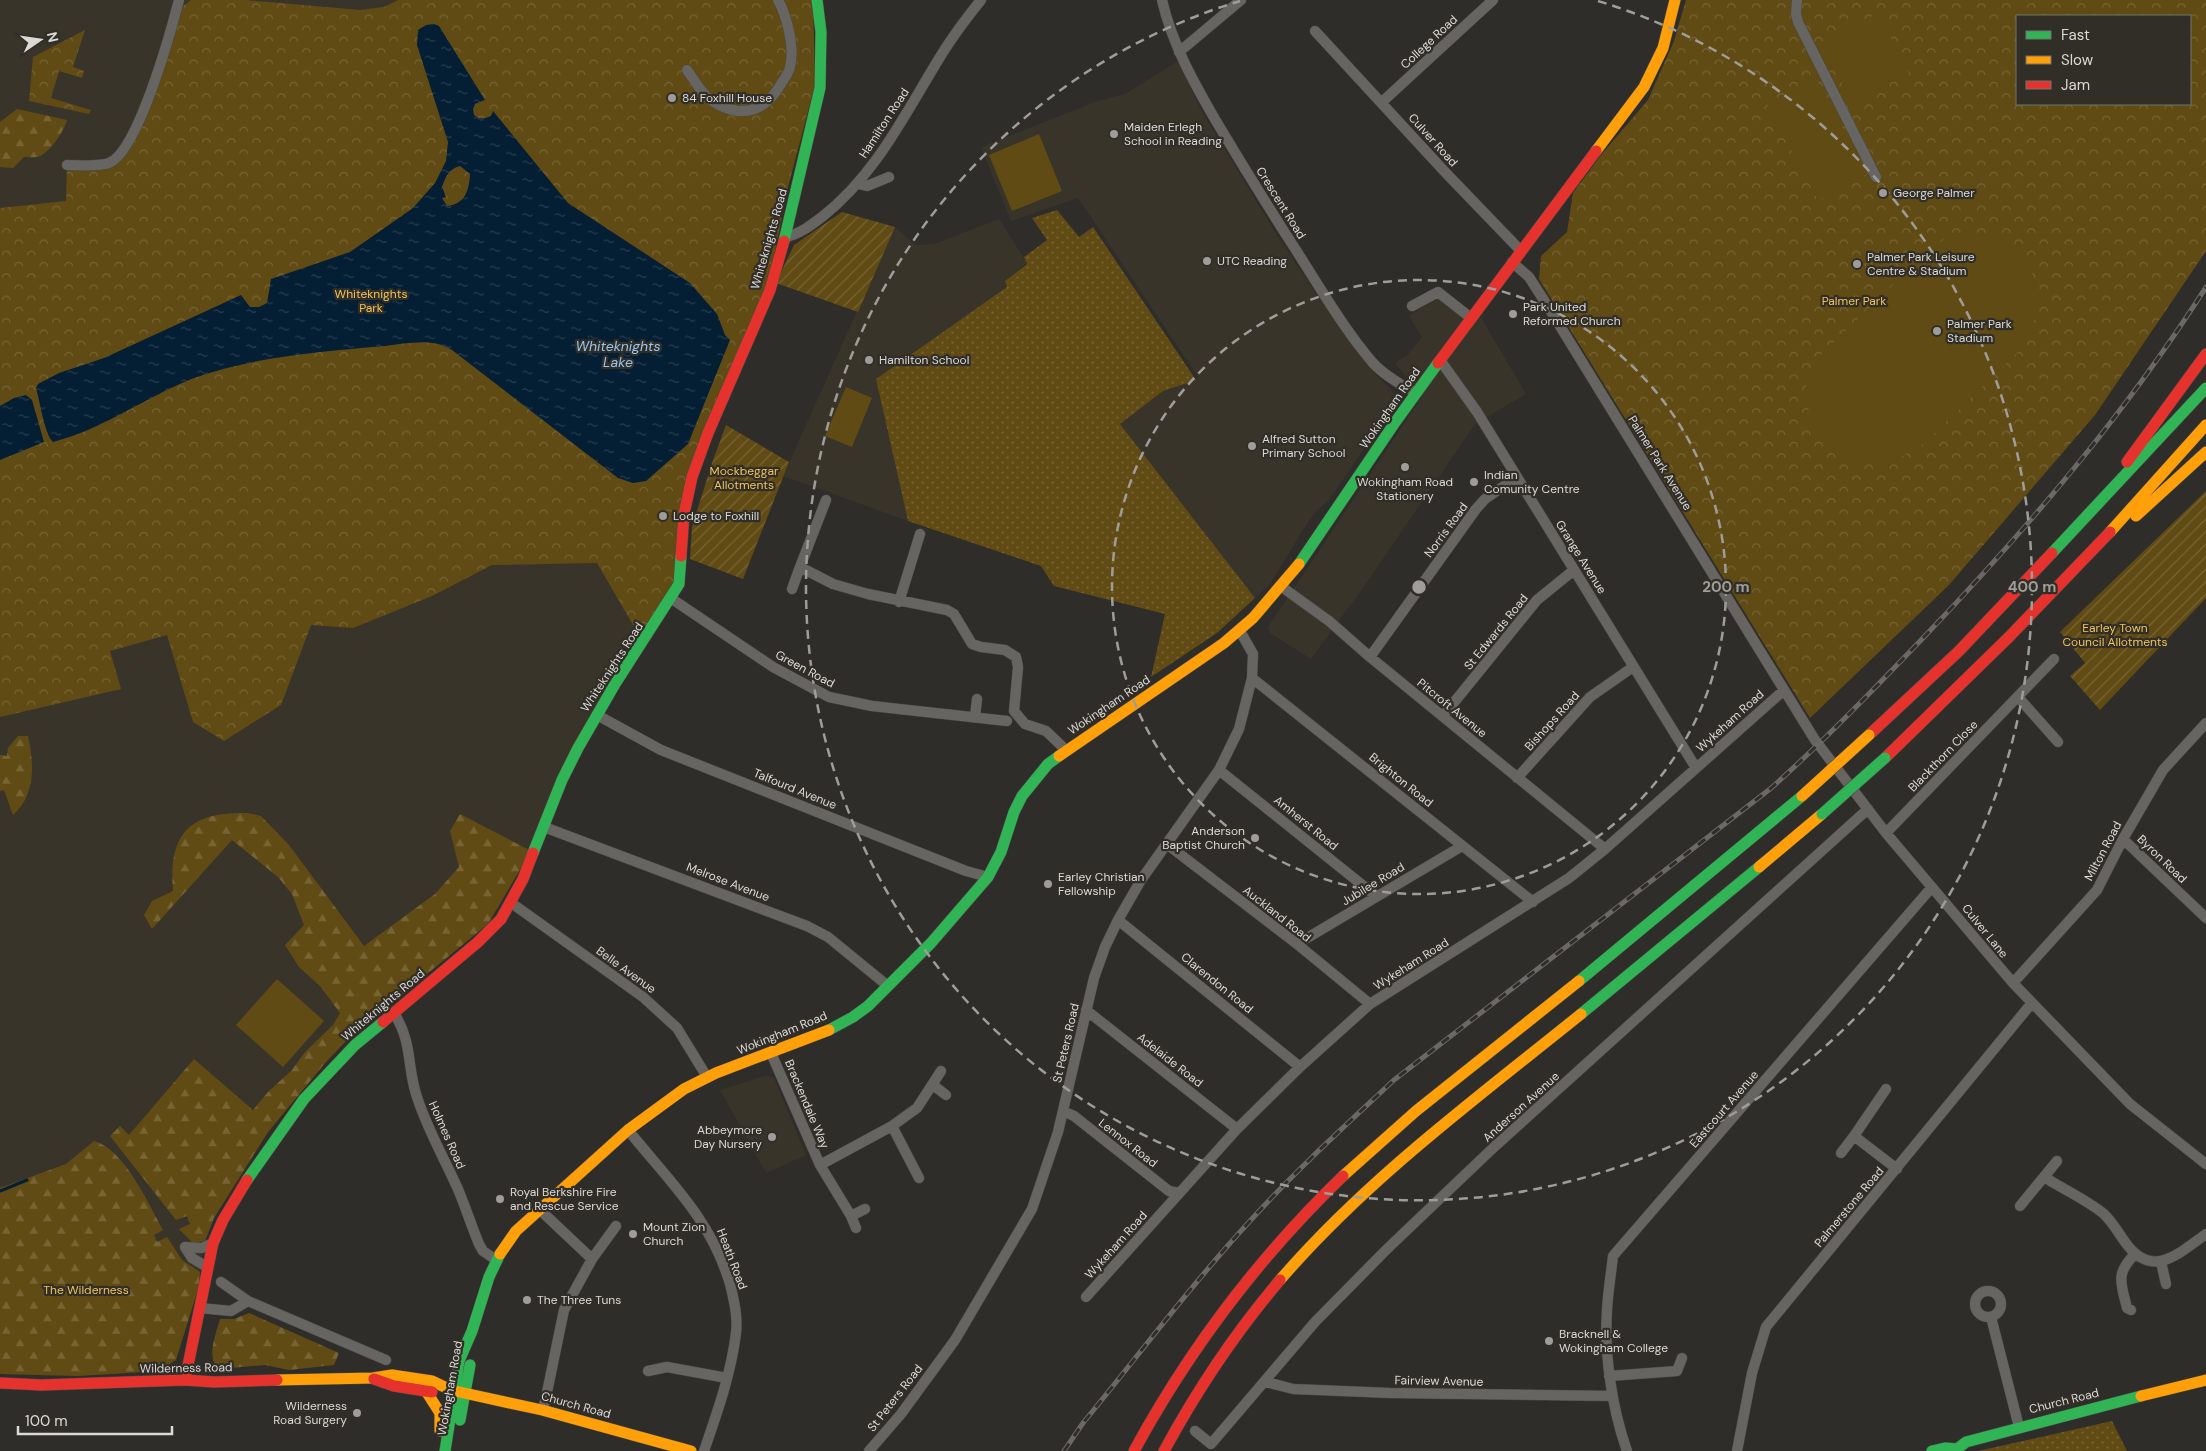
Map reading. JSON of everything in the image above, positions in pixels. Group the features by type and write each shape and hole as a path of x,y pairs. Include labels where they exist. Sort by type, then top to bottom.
{"main road":[{"name":"Whiteknights Road","path":"185,1380 213,1243 244,1184 304,1099 355,1045 478,942 501,919 523,879 562,780 597,715 672,599 679,584 684,514 692,477 708,433 770,290 786,237 820,88 821,32 817,0"},
{"name":"Wokingham Road","path":"445,1451 459,1392 473,1351 472,1330 483,1291 504,1244 539,1209 628,1130 664,1102 707,1077 819,1035 848,1020 868,1006 935,938 988,877 1001,852 1017,806 1028,787 1048,764 1240,632 1282,587 1298,566 1416,393 1644,87 1663,48 1675,0"},
{"path":"2104,498 2144,438 2206,354"},
{"path":"1134,1451 1165,1394 1206,1332 1274,1246 1320,1197 1378,1144 1692,890 1802,796 1869,735 1971,638 2206,388"},
{"path":"1164,1451 1175,1428 1199,1390 1246,1323 1304,1254 1360,1196 1394,1166 1728,894 1885,758 1989,659 2101,544 2206,425"},
{"path":"2101,544 2160,496 2206,452"},
{"name":"Wilderness Road","path":"0,1383 42,1385 404,1376 432,1381 459,1392"},
{"name":"Wilderness Road","path":"373,1378 394,1386 439,1393 459,1392"},
{"name":"Church Road","path":"1932,1451 1945,1448 1957,1450 1966,1442 2019,1427 2206,1380"},
{"path":"426,1391 440,1413 438,1451"},
{"name":"Wokingham Road","path":"452,1451 459,1392"},
{"name":"Church Road","path":"459,1392 542,1410 690,1451"}],"street":[{"path":"67,165 108,163 120,156 154,86 180,0"},
{"path":"687,70 704,93 716,104 735,111 750,112 760,108 775,94 790,68 791,42 778,0"},
{"name":"Hamilton Road","path":"786,237 797,234 815,222 859,184 882,152 945,49 981,0"},
{"name":"Crescent Road","path":"1162,0 1179,52 1190,76 1234,152 1358,344 1383,372 1400,386 1416,393"},
{"path":"1179,52 1241,0"},
{"name":"College Road","path":"1382,102 1493,0"},
{"path":"1797,0 1796,14 1798,22 1876,177"},
{"name":"Culver Road","path":"1315,31 1445,172 1521,250"},
{"path":"859,184 868,186 889,176"},
{"name":"Palmer Park Avenue","path":"1512,262 1526,273 1548,304 1781,688"},
{"path":"1412,306 1438,292 1471,318"},
{"name":"Grange Avenue","path":"1440,360 1477,412 1696,768"},
{"name":"Norris Road","path":"1370,657 1476,509 1485,499 1517,477"},
{"path":"792,589 826,500"},
{"path":"899,602 920,534"},
{"path":"800,567 833,584 899,602 921,604 947,610 954,614 972,644 1005,650 1016,657 1018,667 1014,710 1025,724 1046,731 1066,750"},
{"name":"St Edwards Road","path":"1443,716 1537,600 1574,570"},
{"name":"Pitcroft Avenue","path":"1282,587 1329,621 1370,657 1605,850"},
{"name":"Green Road","path":"672,599 773,667 829,697 872,706 1007,721"},
{"name":"St Peters Road","path":"870,1451 901,1414 955,1340 1032,1209 1063,1111 1094,978 1118,920 1142,880 1219,770 1239,729 1252,678 1253,654 1240,632"},
{"name":"Blackthorn Close","path":"1886,833 2054,659"},
{"name":"Bishops Road","path":"1517,778 1590,697 1633,667"},
{"name":"Brighton Road","path":"1252,678 1533,902"},
{"name":"Wykeham Road","path":"1086,1297 1237,1129 1300,1067 1370,1004 1570,878 1605,850 1771,703 1781,688"},
{"name":"Culver Lane","path":"1781,688 1814,740 1886,833 2012,984 2130,1104 2206,1164"},
{"path":"2018,697 2058,742"},
{"path":"974,717 977,699"},
{"name":"Talfourd Avenue","path":"597,715 661,750 966,871 988,877"},
{"name":"Milton Road","path":"2012,984 2098,890 2123,839 2163,770 2206,723"},
{"name":"Amherst Road","path":"1219,770 1376,896"},
{"name":"Anderson Avenue","path":"1195,1431 1209,1447 1315,1322 1387,1249 1500,1143 1868,809"},
{"name":"Melrose Avenue","path":"544,827 807,926 828,937 888,986"},
{"name":"Byron Road","path":"2123,839 2206,918"},
{"name":"Auckland Road","path":"1168,845 1370,1004"},
{"name":"Jubilee Road","path":"1296,944 1462,846"},
{"name":"Eastcourt Avenue","path":"1627,1451 1612,1396 1609,1376 1607,1311 1613,1256 1932,887"},
{"name":"Belle Avenue","path":"510,902 643,996 677,1028 707,1077"},
{"name":"Clarendon Road","path":"1118,920 1300,1067"},
{"name":"Palmerstone Road","path":"1737,1451 1752,1373 1766,1327 2031,1004"},
{"name":"Adelaide Road","path":"1086,1010 1237,1129"},
{"name":"Holmes Road","path":"394,1013 404,1028 410,1051 417,1098 457,1187 479,1244 484,1251 496,1260"},
{"name":"Brackendale Way","path":"771,1053 820,1165 851,1216 856,1228"},
{"name":"Brackendale Way","path":"820,1165 892,1126 917,1108 941,1071"},
{"path":"933,1085 946,1095"},
{"path":"1841,1153 1886,1089"},
{"name":"Lennox Road","path":"1063,1111 1074,1116 1169,1191 1179,1193"},
{"path":"892,1126 919,1178"},
{"name":"Heath Road","path":"628,1130 693,1208 712,1238 735,1304 736,1331 727,1378 704,1451"},
{"path":"1854,1136 1897,1169"},
{"path":"2020,1206 2057,1161"},
{"path":"2044,1177 2102,1213 2116,1228 2135,1254 2145,1260 2161,1262 2177,1256 2206,1234"},
{"path":"539,1209 592,1259"},
{"path":"851,1216 865,1209"},
{"path":"542,1410 564,1310 592,1259 616,1226"},
{"path":"208,1267 192,1258 185,1247 202,1248 213,1243"},
{"path":"2131,1310 2127,1308 2120,1276 2124,1264 2135,1254"},
{"path":"2161,1262 2166,1284"},
{"path":"221,1282 248,1301 386,1360"},
{"path":"200,1308 232,1311 248,1301"},
{"path":"1991,1317 2019,1427"},
{"path":"1609,1376 1677,1371 1682,1358"},
{"path":"648,1371 667,1367 727,1378"},
{"name":"Fairview Avenue","path":"1266,1382 1292,1389 1390,1393 1612,1396"}],"shaded area":[{"path":"0,0 813,0 788,187 780,229 699,450 676,582 592,713 528,858 466,941 350,1037 326,1062 268,1132 214,1218 205,1241 200,1272 176,1360 158,1371 78,1376 0,1374"},
{"path":"1178,61 1204,115 1273,229 1342,332 1376,375 1399,398 1329,500 1317,510 1302,531 1271,583 1255,598 1120,424 1163,391 1199,378 1078,198 1011,221 981,147 1095,102 1125,94"},
{"name":"Hamilton School","path":"999,219 1027,263 1005,281 1007,287 876,379 908,521 783,476 895,227 915,245 934,244"},
{"path":"1442,293 1482,319 1526,394 1475,424 1365,585 1311,659 1270,633 1268,627 1422,397 1395,363 1408,354 1422,337 1409,316"},
{"name":"Abbeymore Day Nursery","path":"768,1075 774,1078 806,1155 766,1173 720,1090"}],"green space":[{"name":"Whiteknights Park","path":"191,0 246,0 360,10 384,7 398,0 813,0 815,85 788,187 767,290 699,450 676,582 639,635 597,563 492,565 432,596 353,628 311,625 281,705 224,741 193,722 167,635 110,651 121,689 0,717 0,208 66,201 67,165 108,163 119,156 182,7"},
{"name":"Palmer Park","path":"1686,0 2206,0 2206,251 2095,415 1949,585 1810,718 1539,279 1541,256 1567,232 1573,193 1601,155 1648,100 1674,41"},
{"path":"1878,13 1909,73 1852,102 1821,42"},
{"path":"85,30 73,67 84,71 82,78 59,71 51,98 91,110 89,114 29,101 33,57"},
{"path":"1816,78 1867,174 1818,200 1767,104"},
{"path":"17,109 67,120 56,140 40,156 24,157 13,168 0,167 0,122"},
{"path":"1039,134 1062,191 1012,211 989,155"},
{"path":"1057,210 1079,237 1093,227 1196,380 1163,391 1120,424 1255,598 1217,633 1151,677 1165,614 1054,586 1041,566 908,521 876,379 1007,287 1005,281 1027,264 1024,257 1047,240 1032,218"},
{"path":"842,212 895,227 858,312 776,283 794,245"},
{"name":"Palmer Park Stadium","path":"1973,232 1992,236 2012,247 2027,262 2037,286 2039,311 2019,351 1922,445 1892,462 1859,465 1838,457 1811,425 1805,389 1821,355 1934,245 1951,236"},
{"path":"846,387 872,398 852,447 825,436"},
{"name":"Mockbeggar Allotments","path":"726,425 789,462 743,579 690,559 692,527"},
{"name":"Earley Town Council Allotments","path":"2206,491 2206,598 2100,710 2070,676 2085,663 2060,632"},
{"path":"18,736 28,736 32,768 26,798 13,815 4,790 0,791 0,755 7,756 8,748"},
{"path":"228,813 248,813 261,816 289,845 364,946 435,894 459,867 450,831 460,814 531,851 488,924 350,1037 326,1062 268,1132 214,1218 205,1241 193,1243 179,1229 190,1224 187,1216 176,1220 110,1136 120,1126 129,1135 194,1059 253,1110 268,1092 292,1070 305,1052 333,1025 340,1013 320,986 299,967 285,945 304,925 292,894 278,877 232,840 152,929 144,915 152,901 173,891 172,871 174,854 179,840 187,829 211,816"},
{"path":"277,979 324,1021 283,1067 236,1025"},
{"name":"The Wilderness","path":"94,1141 105,1146 115,1154 134,1178 163,1230 154,1235 157,1242 167,1237 182,1260 200,1272 199,1286 176,1360 158,1371 78,1376 0,1374 0,1188 66,1164"},
{"path":"249,1313 339,1353 334,1365 289,1370 265,1365 218,1369 214,1364 212,1351 220,1319 234,1319"},
{"path":"2112,1421 2127,1451 1978,1451"}],"water":[{"name":"Whiteknights Lake","path":"434,24 439,26 485,100 475,104 473,109 474,115 478,118 484,118 491,116 493,111 568,203 690,283 717,314 725,335 730,340 688,444 646,481 633,483 618,478 452,350 440,344 425,342 288,356 216,371 194,378 158,394 90,429 53,442 47,432 36,388 38,384 59,373 104,358 241,295 250,307 259,307 267,303 271,279 350,252 413,208 435,183 446,161 448,142 417,45 418,30 426,25","holes":["460,166 470,174 469,186 465,196 458,203 447,206 442,198 446,197 442,187 448,173"]},
{"path":"26,395 32,400 44,442 0,460 0,406 14,398"}],"waterway":[{"path":"0,1191 27,1180"}],"railway":[{"path":"1064,1451 1083,1423 1228,1245 1302,1167 1394,1080 1770,789 1868,695 1963,596 2074,469 2142,380 2206,287"}],"traffic: fast":[{"path":"784,241 820,88 821,32 817,0"},
{"path":"1299,564 1396,421 1438,363"},
{"path":"2052,553 2206,388"},
{"path":"533,853 562,780 578,748 615,684 679,584 681,556"},
{"path":"829,1030 853,1017 868,1006 931,943 988,877 1001,852 1014,812 1022,796 1048,764 1059,756"},
{"path":"1822,814 1885,758"},
{"path":"1579,981 1802,796"},
{"path":"1581,1014 1759,867"},
{"path":"247,1180 304,1099 355,1045 383,1022"},
{"path":"445,1451 459,1361 472,1331 489,1277 500,1254"},
{"path":"460,1420 470,1365"},
{"path":"1932,1451 1945,1448 1957,1449 1966,1442 2141,1396"}],"traffic: slow":[{"path":"1596,151 1644,87 1663,48 1675,0"},
{"path":"2110,532 2206,425"},
{"path":"2136,516 2206,452"},
{"path":"1059,756 1224,643 1253,618 1299,564"},
{"path":"1802,796 1869,735"},
{"path":"1759,867 1822,814"},
{"path":"1343,1176 1416,1111 1579,981"},
{"path":"1280,1280 1314,1243 1386,1173 1463,1108 1581,1014"},
{"path":"500,1254 516,1231 628,1130 684,1089 716,1073 829,1030"},
{"path":"277,1380 373,1378 392,1375 432,1381 453,1391"},
{"path":"2141,1396 2206,1380"},
{"path":"426,1391 440,1413 440,1431"},
{"path":"455,1391 542,1410 691,1451"}],"traffic: jam":[{"path":"1438,363 1596,151"},
{"path":"681,556 684,514 692,477 708,433 770,290 784,241"},
{"path":"2127,462 2206,354"},
{"path":"1885,758 2009,637 2110,532"},
{"path":"1869,735 1959,651 2052,553"},
{"path":"383,1022 478,942 501,919 523,879 533,853"},
{"path":"1134,1451 1178,1376 1202,1340 1282,1239 1343,1176"},
{"path":"185,1380 213,1243 223,1220 247,1180"},
{"path":"1164,1451 1218,1362 1280,1280"},
{"path":"374,1379 394,1386 432,1392"},
{"path":"0,1383 42,1385 185,1380 214,1382 277,1380"}],"place":[{"name":"84 Foxhill House","path":"672,98"},
{"name":"Maiden Erlegh School in Reading","path":"1114,134"},
{"name":"George Palmer","path":"1883,193"},
{"name":"UTC Reading","path":"1207,261"},
{"name":"Palmer Park Leisure Centre & Stadium","path":"1857,264"},
{"name":"Park United Reformed Church","path":"1513,314"},
{"name":"Palmer Park Stadium","path":"1937,331"},
{"name":"Hamilton School","path":"869,360"},
{"name":"Alfred Sutton Primary School","path":"1252,446"},
{"name":"Wokingham Road Stationery","path":"1405,467"},
{"name":"Indian Comunity Centre","path":"1474,482"},
{"name":"Lodge to Foxhill","path":"663,516"},
{"name":"Anderson Baptist Church","path":"1255,838"},
{"name":"Earley Christian Fellowship","path":"1048,884"},
{"name":"Abbeymore Day Nursery","path":"772,1137"},
{"name":"Royal Berkshire Fire and Rescue Service","path":"500,1199"},
{"name":"Mount Zion Church","path":"633,1234"},
{"name":"The Three Tuns","path":"527,1300"},
{"name":"Bracknell & Wokingham College","path":"1549,1341"},
{"name":"Wilderness Road Surgery","path":"357,1413"}]}
